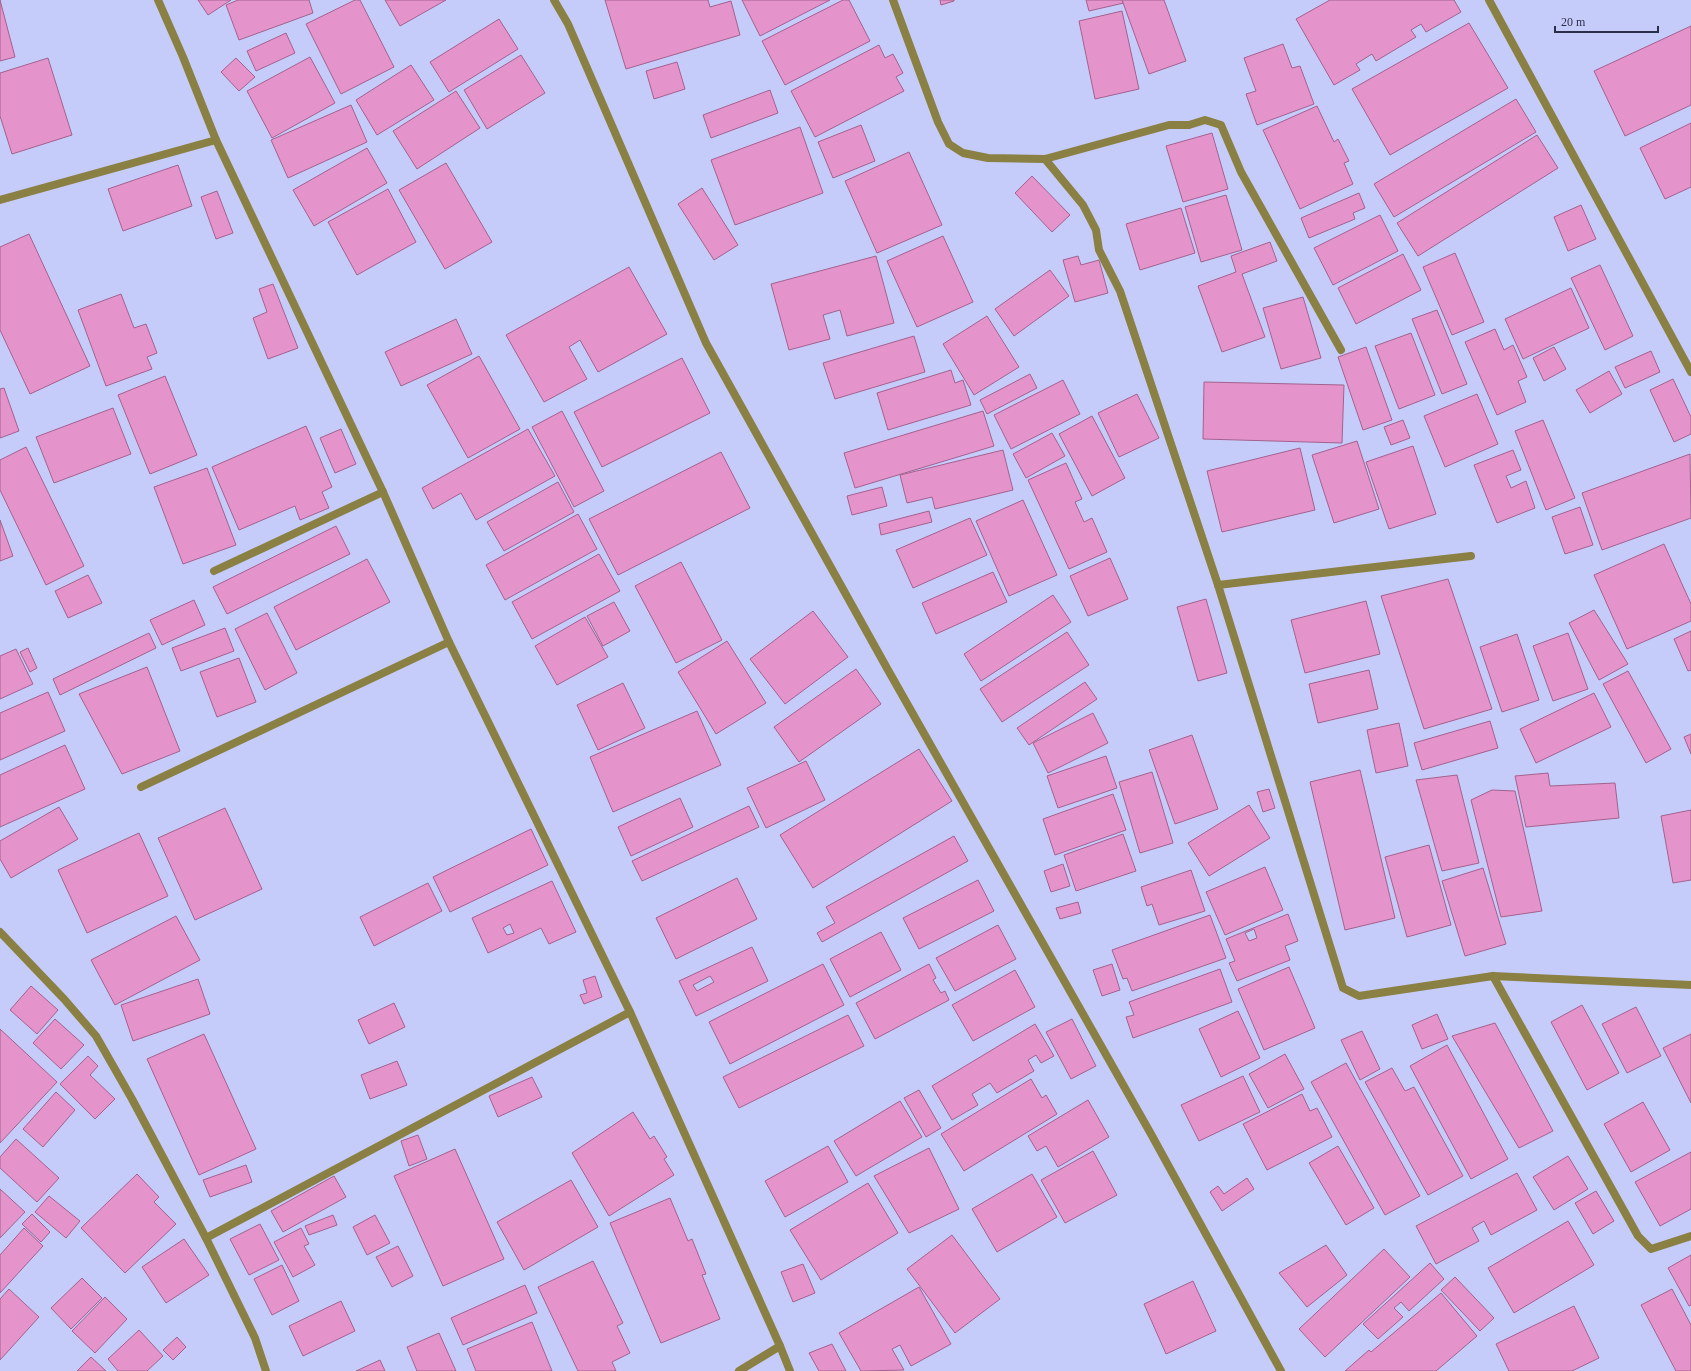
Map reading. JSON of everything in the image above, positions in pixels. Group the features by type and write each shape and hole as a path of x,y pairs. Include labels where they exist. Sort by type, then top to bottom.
{"street":[{"path":"158,0 183,57 216,140 383,492 449,642 630,1012 790,1371"},
{"path":"554,0 568,24 706,343 884,663 1151,1134 1281,1371"},
{"path":"892,0 938,122 948,144 963,153 988,158 1045,159 1169,124 1189,125 1206,120 1221,125 1241,172 1341,350"},
{"path":"1489,0 1691,372"},
{"path":"0,200 216,140"},
{"path":"1045,159 1083,205 1096,230 1099,250 1120,291 1218,585 1343,988 1360,996 1493,976 1691,985"},
{"path":"214,571 383,492"},
{"path":"1218,585 1471,556"},
{"path":"141,787 449,642"},
{"path":"0,932 64,999 96,1036 132,1099 206,1238 255,1338 263,1370"},
{"path":"1493,976 1638,1236 1651,1249 1691,1236"},
{"path":"206,1238 630,1012"},
{"path":"739,1371 780,1346"}],"building":[{"path":"0,0 15,57 0,61"},
{"path":"198,0 231,0 208,15"},
{"path":"238,0 309,0 313,13 239,40 226,5"},
{"path":"355,0 360,0 394,67 341,94 306,24"},
{"path":"385,0 446,0 400,26"},
{"path":"605,0 708,0 710,7 731,1 740,35 626,69"},
{"path":"742,0 830,0 760,36"},
{"path":"843,0 849,0 870,41 785,85 762,41"},
{"path":"940,0 954,0 954,1 941,5"},
{"path":"1086,0 1127,0 1128,2 1089,11"},
{"path":"1122,0 1164,0 1186,61 1149,74"},
{"path":"1330,0 1454,0 1461,12 1426,32 1421,24 1411,30 1416,37 1376,61 1372,54 1356,64 1360,70 1334,85 1296,19"},
{"path":"1122,11 1139,89 1095,99 1079,21"},
{"path":"499,19 518,49 449,92 430,62"},
{"path":"1469,23 1508,88 1390,155 1352,89"},
{"path":"1691,26 1691,105 1625,136 1594,71"},
{"path":"286,33 295,53 256,71 247,51"},
{"path":"1283,44 1292,68 1300,66 1314,104 1257,125 1246,94 1256,91 1244,58"},
{"path":"879,45 885,58 893,54 903,73 896,77 904,91 815,137 791,91"},
{"path":"521,55 545,93 487,129 464,90"},
{"path":"310,57 335,103 272,138 247,91"},
{"path":"48,58 72,135 12,154 0,116 0,73"},
{"path":"236,58 255,77 239,91 221,72"},
{"path":"677,62 685,89 654,99 646,71"},
{"path":"411,65 434,100 377,135 356,100"},
{"path":"770,90 778,113 711,138 703,115"},
{"path":"456,91 480,128 417,169 393,131"},
{"path":"1516,99 1536,132 1394,217 1374,184"},
{"path":"351,105 367,142 288,178 271,140"},
{"path":"1317,106 1334,142 1338,139 1349,161 1344,163 1353,184 1300,209 1263,130"},
{"path":"1691,123 1691,187 1665,199 1640,148"},
{"path":"861,125 875,161 833,178 818,142"},
{"path":"800,127 823,193 735,225 711,160"},
{"path":"1212,133 1228,189 1183,202 1166,146"},
{"path":"1537,135 1558,168 1418,256 1397,223"},
{"path":"367,148 387,183 314,226 293,190"},
{"path":"909,152 942,225 877,253 845,181"},
{"path":"446,163 492,242 445,269 399,190"},
{"path":"178,165 192,206 123,231 108,189"},
{"path":"1032,176 1070,215 1052,232 1015,193"},
{"path":"702,188 738,245 714,260 678,204"},
{"path":"388,189 416,242 357,275 328,222"},
{"path":"217,191 233,233 216,239 201,197"},
{"path":"1359,193 1365,208 1353,213 1355,219 1309,238 1301,218"},
{"path":"1226,195 1242,250 1201,262 1185,207"},
{"path":"1581,205 1596,239 1568,251 1554,217"},
{"path":"1181,208 1195,253 1140,270 1126,224"},
{"path":"1380,215 1398,251 1333,285 1314,248"},
{"path":"29,234 90,366 30,394 0,330 0,247"},
{"path":"943,236 973,302 917,327 887,261"},
{"path":"1270,242 1277,261 1242,274 1265,337 1222,352 1198,286 1236,272 1231,256"},
{"path":"1455,253 1484,322 1452,335 1423,267"},
{"path":"1403,254 1421,290 1356,324 1338,288"},
{"path":"876,256 894,323 847,336 840,310 823,315 830,339 789,350 771,284"},
{"path":"1078,256 1081,265 1099,260 1108,293 1075,302 1063,260"},
{"path":"1600,265 1633,336 1605,350 1571,278"},
{"path":"629,267 667,334 598,372 580,340 569,347 587,379 544,402 506,335"},
{"path":"1050,270 1069,296 1014,336 995,309"},
{"path":"273,284 298,348 268,359 253,318 267,312 259,289"},
{"path":"1571,288 1589,328 1523,359 1505,319"},
{"path":"121,294 134,328 146,324 157,353 147,357 152,369 106,386 78,310"},
{"path":"1303,297 1321,358 1281,369 1263,308"},
{"path":"1437,310 1467,384 1442,394 1412,319"},
{"path":"987,316 1019,367 974,395 943,344"},
{"path":"456,319 472,354 401,386 385,352"},
{"path":"1495,329 1504,350 1513,345 1527,377 1518,381 1526,402 1497,415 1465,342"},
{"path":"1411,333 1435,395 1399,409 1375,346"},
{"path":"914,336 925,372 835,399 823,363"},
{"path":"1366,347 1392,420 1363,430 1338,357"},
{"path":"1554,347 1566,369 1544,381 1533,358"},
{"path":"1651,351 1660,372 1625,388 1615,367"},
{"path":"479,356 520,429 468,458 427,385"},
{"path":"682,358 710,413 602,467 574,412"},
{"path":"951,370 955,383 963,380 971,405 888,430 877,393"},
{"path":"1609,371 1622,394 1590,413 1576,390"},
{"path":"1030,374 1037,388 987,414 980,400"},
{"path":"165,376 197,455 150,474 118,395"},
{"path":"1673,379 1691,417 1691,434 1674,442 1650,390"},
{"path":"1063,380 1080,414 1011,449 994,415"},
{"path":"1204,382 1344,385 1342,443 1203,439"},
{"path":"4,388 19,431 0,438 0,389"},
{"path":"1137,394 1159,438 1119,457 1098,413"},
{"path":"1477,394 1498,444 1445,467 1424,416"},
{"path":"113,408 131,454 54,483 36,437"},
{"path":"562,411 604,491 574,507 532,427"},
{"path":"983,411 994,446 855,488 844,453"},
{"path":"1092,416 1125,478 1092,496 1059,434"},
{"path":"1403,420 1410,438 1391,445 1384,427"},
{"path":"1543,420 1575,498 1546,510 1515,431"},
{"path":"306,426 332,487 322,492 329,508 300,520 295,506 239,530 212,467"},
{"path":"341,429 356,464 335,473 320,438"},
{"path":"528,429 555,476 476,520 461,493 433,509 422,488"},
{"path":"1052,433 1065,456 1026,478 1013,454"},
{"path":"1357,441 1379,509 1334,523 1312,455"},
{"path":"1413,446 1436,514 1389,529 1366,462"},
{"path":"26,447 84,566 46,585 0,490 0,460"},
{"path":"1300,448 1315,510 1222,532 1207,471"},
{"path":"1003,450 1013,490 935,509 932,497 907,503 900,475"},
{"path":"1513,450 1521,470 1506,476 1511,488 1526,481 1535,508 1497,523 1474,465"},
{"path":"721,452 750,508 618,575 589,519"},
{"path":"1690,454 1691,518 1602,550 1582,493"},
{"path":"1066,463 1082,499 1075,502 1084,522 1092,518 1107,552 1069,569 1028,480"},
{"path":"207,468 236,545 183,564 154,487"},
{"path":"558,482 574,512 504,551 487,522"},
{"path":"882,487 887,506 852,515 847,496"},
{"path":"1023,500 1057,575 1009,596 976,521"},
{"path":"1580,507 1593,545 1565,554 1552,517"},
{"path":"929,511 932,522 881,535 879,524"},
{"path":"578,514 597,549 505,600 486,565"},
{"path":"970,518 987,555 913,588 896,550"},
{"path":"0,520 13,556 0,561"},
{"path":"336,526 350,554 227,614 213,587"},
{"path":"1664,544 1691,604 1691,621 1627,649 1594,575"},
{"path":"599,554 620,591 532,639 512,602"},
{"path":"1110,558 1128,599 1088,616 1070,576"},
{"path":"367,559 390,602 296,650 274,607"},
{"path":"681,562 722,640 676,663 635,586"},
{"path":"993,572 1007,602 936,634 922,603"},
{"path":"88,575 102,603 68,618 55,591"},
{"path":"1448,579 1492,709 1424,729 1381,596"},
{"path":"1053,595 1071,622 981,681 964,654"},
{"path":"1206,599 1227,673 1198,681 1177,607"},
{"path":"194,600 205,625 162,645 150,620"},
{"path":"1366,601 1380,654 1305,673 1291,620"},
{"path":"614,602 630,631 603,646 587,616"},
{"path":"1594,610 1628,664 1599,680 1569,623"},
{"path":"813,611 848,657 785,704 750,659"},
{"path":"267,613 297,673 265,690 235,629"},
{"path":"585,617 608,657 557,685 535,646"},
{"path":"225,628 234,651 181,671 172,648"},
{"path":"1691,631 1691,670 1688,671 1674,639"},
{"path":"1067,632 1089,665 1002,722 980,689"},
{"path":"149,633 156,648 60,695 53,679"},
{"path":"1568,633 1588,689 1553,701 1533,646"},
{"path":"1517,634 1539,700 1502,712 1480,647"},
{"path":"727,641 766,703 716,734 678,672"},
{"path":"28,648 37,668 30,672 20,652"},
{"path":"16,649 33,684 0,699 0,656"},
{"path":"239,658 256,702 217,717 200,672"},
{"path":"147,667 180,751 122,774 79,694"},
{"path":"856,669 881,704 799,762 774,727"},
{"path":"1369,670 1378,709 1318,723 1309,684"},
{"path":"1628,671 1671,749 1646,763 1603,684"},
{"path":"1085,682 1097,699 1029,745 1017,728"},
{"path":"623,683 645,728 598,750 577,705"},
{"path":"48,692 65,731 0,760 0,713"},
{"path":"1594,693 1611,727 1536,763 1520,729"},
{"path":"697,711 721,765 613,812 590,757"},
{"path":"1093,713 1108,743 1048,773 1033,743"},
{"path":"1490,721 1498,748 1422,770 1414,743"},
{"path":"1399,723 1408,766 1376,773 1367,730"},
{"path":"1691,734 1691,754 1684,737"},
{"path":"1192,735 1218,809 1175,824 1149,750"},
{"path":"65,745 85,789 0,827 0,775"},
{"path":"919,749 952,801 813,888 780,835"},
{"path":"1106,756 1117,788 1058,808 1047,776"},
{"path":"806,761 825,800 766,828 747,788"},
{"path":"1360,770 1395,918 1345,930 1310,782"},
{"path":"1152,772 1173,843 1140,853 1119,782"},
{"path":"1548,773 1550,786 1615,783 1619,818 1526,827 1515,776"},
{"path":"1457,775 1479,863 1442,871 1416,780"},
{"path":"1269,789 1275,808 1263,812 1257,792"},
{"path":"1492,790 1515,791 1542,911 1501,917 1471,800"},
{"path":"1113,794 1126,830 1055,855 1043,819"},
{"path":"680,798 693,827 631,856 618,827"},
{"path":"1249,805 1270,838 1209,876 1188,843"},
{"path":"749,806 759,827 642,881 632,861"},
{"path":"59,807 78,839 11,878 0,859 0,841"},
{"path":"225,808 262,889 195,920 158,838"},
{"path":"1691,810 1691,880 1673,883 1661,816"},
{"path":"531,829 548,865 450,912 433,877"},
{"path":"139,833 168,896 87,933 58,870"},
{"path":"1123,834 1136,871 1076,891 1064,855"},
{"path":"954,836 968,861 822,942 817,933 835,923 826,907"},
{"path":"1429,845 1451,925 1407,937 1385,857"},
{"path":"1063,864 1070,886 1051,892 1044,871"},
{"path":"1265,867 1283,910 1225,935 1206,892"},
{"path":"1483,868 1506,944 1465,956 1442,881"},
{"path":"1191,870 1205,911 1159,925 1152,904 1147,906 1141,887"},
{"path":"737,878 757,919 676,959 656,918"},
{"path":"978,880 994,911 919,949 903,918"},
{"path":"552,881 576,932 549,944 541,928 488,953 472,918","holes":["510,924 514,933 507,935 503,928"]},
{"path":"428,883 442,911 374,946 360,917"},
{"path":"1078,902 1081,913 1060,919 1056,908"},
{"path":"1288,914 1298,941 1285,946 1290,960 1237,981 1229,963 1235,961 1226,939","holes":["1254,929 1257,938 1249,941 1245,933"]},
{"path":"1210,915 1226,958 1132,991 1127,978 1123,979 1112,950"},
{"path":"176,916 200,960 115,1005 91,960"},
{"path":"998,925 1016,959 955,991 936,958"},
{"path":"881,932 901,970 850,997 830,959"},
{"path":"752,947 768,981 696,1016 679,981","holes":["710,976 714,982 697,991 693,985"]},
{"path":"823,964 844,1005 730,1064 709,1022"},
{"path":"929,964 936,978 933,980 941,993 945,991 949,1000 875,1039 856,1003"},
{"path":"1112,964 1120,990 1102,996 1093,970"},
{"path":"1289,967 1315,1028 1264,1050 1238,989"},
{"path":"1220,969 1232,1002 1133,1038 1126,1017 1134,1015 1129,1002"},
{"path":"1015,970 1035,1007 973,1041 952,1005"},
{"path":"595,976 602,997 584,1004 580,995 587,993 583,980"},
{"path":"198,979 210,1014 133,1041 121,1005"},
{"path":"31,986 58,1010 37,1034 10,1010"},
{"path":"394,1003 405,1027 369,1044 358,1020"},
{"path":"1582,1005 1619,1073 1587,1090 1551,1022"},
{"path":"1636,1007 1661,1056 1627,1073 1602,1024"},
{"path":"1238,1011 1260,1058 1221,1077 1199,1029"},
{"path":"1437,1014 1448,1039 1422,1049 1412,1025"},
{"path":"848,1015 864,1046 739,1108 723,1077"},
{"path":"55,1019 84,1045 61,1069 33,1043"},
{"path":"1072,1019 1096,1066 1071,1079 1046,1032"},
{"path":"1495,1023 1553,1131 1519,1148 1452,1036"},
{"path":"1035,1024 1054,1056 1041,1063 1036,1055 1028,1060 1034,1071 997,1093 990,1083 972,1094 978,1105 952,1120 932,1086"},
{"path":"0,1029 57,1082 0,1143"},
{"path":"1362,1031 1380,1069 1360,1080 1341,1040"},
{"path":"204,1034 256,1149 199,1175 147,1059"},
{"path":"1691,1034 1691,1103 1663,1048"},
{"path":"1447,1045 1508,1159 1471,1179 1410,1066"},
{"path":"1285,1054 1304,1089 1268,1108 1249,1074"},
{"path":"88,1056 98,1066 90,1075 115,1099 95,1119 60,1084"},
{"path":"397,1061 407,1085 370,1099 361,1075"},
{"path":"1346,1063 1420,1196 1385,1215 1311,1082"},
{"path":"1392,1068 1405,1091 1414,1087 1463,1176 1428,1195 1365,1082"},
{"path":"1243,1076 1260,1112 1199,1141 1181,1105"},
{"path":"532,1077 542,1097 498,1117 489,1096"},
{"path":"1031,1079 1042,1098 1046,1095 1057,1114 964,1171 941,1134"},
{"path":"919,1090 941,1128 926,1137 904,1098"},
{"path":"56,1092 75,1110 43,1147 23,1129"},
{"path":"1302,1094 1310,1111 1317,1108 1332,1137 1267,1170 1243,1124"},
{"path":"1088,1100 1109,1137 1058,1167 1046,1146 1037,1151 1028,1136"},
{"path":"900,1101 922,1137 856,1176 834,1141"},
{"path":"1643,1102 1670,1150 1631,1172 1604,1124"},
{"path":"633,1112 650,1139 654,1136 667,1157 664,1159 674,1175 609,1216 572,1153"},
{"path":"418,1135 427,1159 409,1166 401,1141"},
{"path":"16,1139 59,1178 37,1202 0,1168 0,1157"},
{"path":"828,1146 848,1182 785,1217 765,1181"},
{"path":"1338,1146 1374,1208 1346,1225 1309,1163"},
{"path":"929,1148 959,1209 909,1233 874,1176"},
{"path":"455,1149 504,1259 443,1286 394,1176"},
{"path":"1093,1151 1117,1195 1065,1223 1041,1180"},
{"path":"1691,1152 1691,1209 1660,1226 1635,1182"},
{"path":"1568,1156 1588,1189 1554,1210 1533,1177"},
{"path":"246,1165 252,1182 210,1197 203,1180"},
{"path":"1517,1173 1537,1210 1491,1235 1484,1221 1472,1228 1479,1241 1436,1264 1416,1226"},
{"path":"137,1174 159,1197 154,1202 176,1224 125,1273 81,1228"},
{"path":"1032,1174 1057,1217 997,1252 972,1209"},
{"path":"334,1176 346,1197 283,1232 271,1211"},
{"path":"1247,1178 1254,1189 1222,1211 1210,1192 1218,1186 1224,1194"},
{"path":"571,1180 598,1227 524,1270 497,1222"},
{"path":"868,1183 898,1233 821,1280 790,1230"},
{"path":"0,1189 25,1212 0,1238"},
{"path":"1596,1191 1614,1221 1593,1234 1575,1203"},
{"path":"49,1196 80,1221 66,1238 35,1212"},
{"path":"670,1198 688,1241 692,1239 706,1274 702,1275 720,1319 661,1343 610,1223"},
{"path":"32,1214 50,1232 41,1242 22,1224"},
{"path":"333,1215 337,1225 309,1235 305,1226"},
{"path":"375,1215 390,1243 367,1255 353,1227"},
{"path":"1568,1221 1594,1265 1514,1313 1488,1268"},
{"path":"260,1224 279,1260 249,1275 230,1239"},
{"path":"24,1228 43,1246 0,1293 0,1255"},
{"path":"301,1228 309,1244 304,1246 315,1265 293,1277 274,1242"},
{"path":"952,1235 1000,1299 955,1333 907,1269"},
{"path":"184,1239 209,1275 166,1303 142,1267"},
{"path":"1326,1245 1347,1275 1307,1307 1279,1273"},
{"path":"398,1246 413,1276 392,1287 376,1257"},
{"path":"1384,1249 1410,1277 1325,1357 1299,1329"},
{"path":"1691,1255 1691,1305 1689,1306 1668,1268"},
{"path":"593,1261 623,1323 617,1326 630,1353 612,1362 616,1371 578,1371 538,1287"},
{"path":"1430,1263 1444,1279 1409,1311 1401,1302 1394,1308 1403,1317 1378,1339 1363,1324"},
{"path":"803,1264 815,1293 793,1302 781,1272"},
{"path":"282,1265 299,1301 272,1315 254,1279"},
{"path":"1455,1277 1494,1318 1480,1331 1441,1290"},
{"path":"82,1278 102,1298 71,1329 51,1308"},
{"path":"1193,1281 1216,1331 1166,1354 1144,1304"},
{"path":"525,1285 537,1313 463,1345 451,1318"},
{"path":"919,1287 951,1344 911,1366 900,1345 892,1349 904,1370 861,1371 839,1333"},
{"path":"9,1289 39,1317 0,1360 0,1299"},
{"path":"1672,1289 1691,1325 1691,1371 1676,1371 1641,1305"},
{"path":"1441,1293 1477,1336 1436,1371 1345,1371 1369,1350 1371,1352"},
{"path":"105,1297 127,1319 95,1353 72,1331"},
{"path":"341,1301 355,1331 303,1356 289,1326"},
{"path":"1574,1306 1599,1358 1572,1371 1509,1371 1496,1344"},
{"path":"532,1322 552,1371 476,1371 467,1349"},
{"path":"139,1330 163,1356 147,1371 118,1371 108,1359"},
{"path":"439,1333 456,1371 417,1371 407,1347"},
{"path":"177,1337 186,1347 173,1360 163,1350"},
{"path":"832,1344 846,1371 819,1371 809,1353"},
{"path":"91,1357 106,1371 77,1371"},
{"path":"380,1360 385,1371 356,1371"}]}
